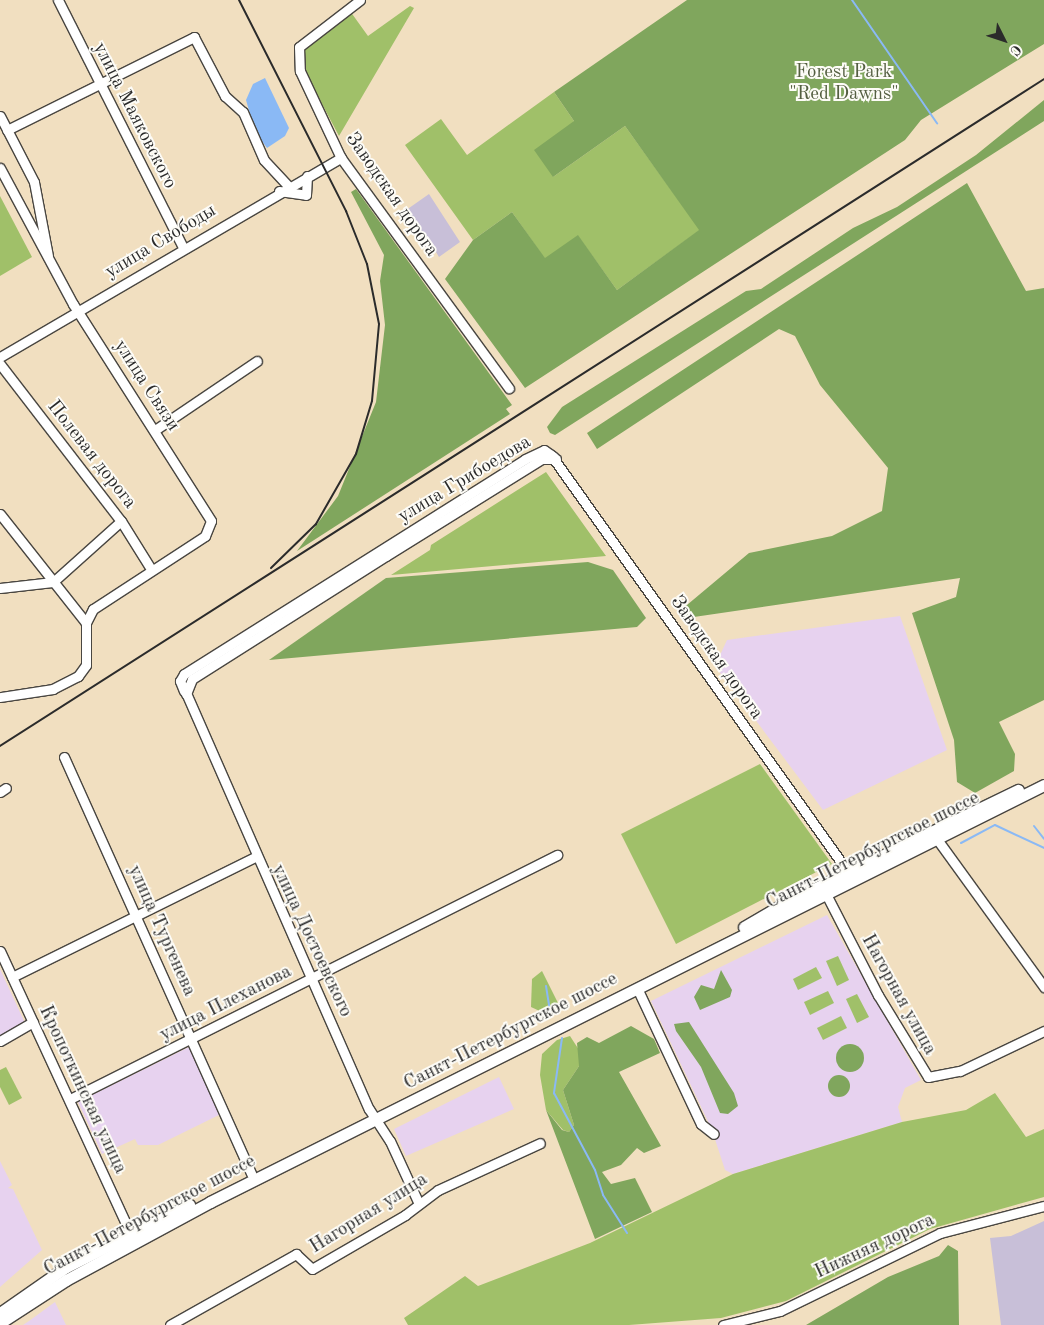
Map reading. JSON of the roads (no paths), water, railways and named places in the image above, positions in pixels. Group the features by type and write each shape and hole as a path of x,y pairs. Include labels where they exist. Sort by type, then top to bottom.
{"main road":[{"name":"Санкт-Петербургское шоссе","path":"934,835 1044,777"},
{"name":"Санкт-Петербургское шоссе","path":"0,1313 66,1267 133,1238 851,876 1044,784"},
{"name":"Санкт-Петербургское шоссе","path":"0,1323 133,1238 251,1174 637,988 826,894 851,876"}],"street":[{"name":"улица Маяковского","path":"58,0 183,247"},
{"name":"Заводская дорога","path":"360,0 306,40 296,55 341,158 509,388"},
{"path":"7,130 98,82 194,37 225,96 243,112 264,160 288,186"},
{"name":"улица Связи","path":"0,116 34,182 49,262"},
{"name":"улица Свободы","path":"0,357 78,312 183,247 279,191 341,158"},
{"name":"улица Связи","path":"0,168 49,262 78,312 209,512 211,529 152,569"},
{"path":"279,191 306,195 307,176"},
{"path":"155,430 256,361"},
{"name":"Полевая дорога","path":"0,364 121,520 152,569"},
{"name":"Заводская дорога","path":"554,457 851,876"},
{"name":"улица Грибоедова","path":"186,696 189,682 206,670 490,489 542,459 554,457"},
{"path":"0,514 86,623"},
{"path":"0,588 53,582 121,520"},
{"path":"0,697 53,689 71,681 86,665 86,623 101,602 152,569"},
{"name":"улица Достоевского","path":"183,686 255,857 374,1116 419,1204"},
{"name":"улица Тургенева","path":"64,756 251,1174"},
{"path":"934,835 1044,986"},
{"name":"улица Плеханова","path":"70,1099 192,1040 557,855"},
{"path":"12,977 135,914 255,857"},
{"name":"Нагорная улица","path":"826,894 878,995 928,1077 960,1071 1044,1031"},
{"name":"Кропоткинская улица","path":"0,951 133,1238"},
{"path":"637,988 701,1124 714,1134"},
{"path":"0,1041 33,1022"},
{"name":"Нагорная улица","path":"170,1325 296,1254 312,1269 419,1204 438,1190 540,1142"},
{"name":"Нижняя дорога","path":"723,1325 780,1311 940,1233 1044,1206"}],"water":[{"path":"265,78 289,128 285,136 267,148 255,132 246,100 253,84"}],"waterway":[{"path":"852,0 937,123"},
{"path":"961,843 995,825 1044,848"},
{"path":"1034,826 1044,839"},
{"path":"546,986 550,1012"},
{"path":"562,1038 554,1093 595,1170 603,1195 627,1233"}],"railway":[{"path":"239,0 346,211 367,264 379,324 372,401 356,454 316,524 271,568"},
{"path":"0,746 1044,79"}],"park label":[{"name":"Forest Park \"Red Dawns\"","path":"844,84"}]}
